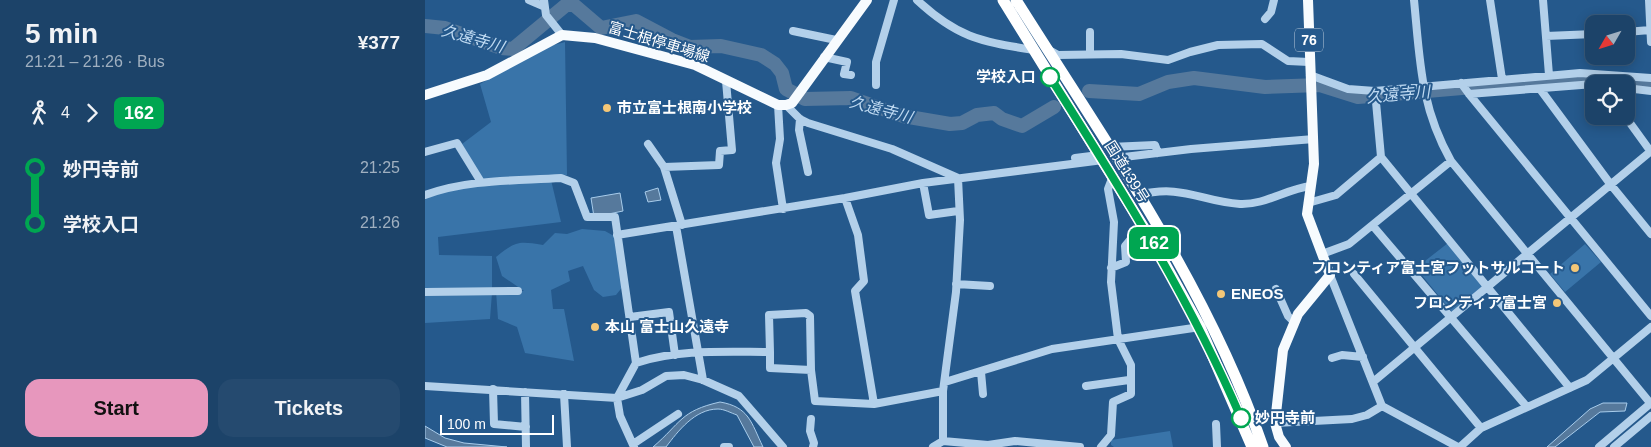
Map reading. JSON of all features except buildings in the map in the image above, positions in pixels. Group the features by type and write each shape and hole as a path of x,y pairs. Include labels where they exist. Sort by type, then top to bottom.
{"highway":[{"name":"国道139号","path":"1003,0 1154,244 1200,328 1252,447"},
{"name":"国道139号","path":"1016,0 1110,147 1165,240 1228,360 1263,447"}],"main road":[{"path":"785,104 808,81 823,57 867,0"},
{"name":"76","path":"1309,0 1309,62 1314,169 1307,214 1330,275"},
{"path":"425,95 487,75 560,32"},
{"name":"富士根停車場線","path":"560,32 595,38 695,65 726,81 785,104"},
{"path":"1286,447 1279,437 1275,423 1283,350 1293,321 1330,275"}],"street":[{"path":"529,0 544,3 546,14 560,32"},
{"path":"876,85 876,62 894,0"},
{"path":"917,0 935,17 959,33 988,42 1033,50"},
{"path":"1265,18 1271,12 1274,0"},
{"path":"1414,0 1423,90 1438,138 1451,160 1651,404 1599,447"},
{"path":"1490,0 1502,79"},
{"path":"1543,0 1549,75"},
{"path":"1649,0 1651,42"},
{"path":"1635,31 1650,30"},
{"path":"793,31 836,40"},
{"path":"1090,32 1090,54"},
{"path":"1546,36 1585,34"},
{"path":"1046,48 1058,55 1121,54 1168,60 1217,45 1262,44 1288,61 1309,62"},
{"path":"823,57 847,62 844,74 851,75"},
{"path":"1465,89 1502,79 1580,72 1588,75"},
{"path":"1635,79 1651,78"},
{"path":"664,167 719,165 720,151 732,150 726,81"},
{"path":"1310,82 1375,95 1423,90 1540,89 1585,85"},
{"path":"1465,89 1651,316"},
{"path":"1540,89 1611,185 1651,234"},
{"path":"1635,89 1651,91"},
{"path":"1375,95 1381,157 1570,388"},
{"path":"785,104 800,119 835,133 892,149 958,178"},
{"path":"783,209 776,163 785,104"},
{"path":"800,119 799,130 808,172"},
{"path":"1373,382 1651,151 1632,125"},
{"path":"1124,157 1314,139"},
{"path":"425,152 457,143 481,182"},
{"path":"648,144 664,167 679,226 703,380"},
{"path":"1110,147 1155,145 1158,153"},
{"path":"1047,166 1051,161 1091,156"},
{"path":"1308,203 1337,196 1381,157"},
{"path":"617,235 783,209 923,183 1103,160"},
{"path":"1322,254 1349,244 1451,160"},
{"path":"1101,447 1111,435 1113,402 1131,394 1129,380 1131,366 1118,339 1111,268 1114,222 1108,189 1113,176"},
{"path":"425,195 445,188 481,182 561,178 574,183 587,217 615,218 636,363 617,398 620,416 634,446 678,414"},
{"path":"943,441 943,391 956,284 959,220 958,178"},
{"path":"923,183 929,215 958,211"},
{"path":"1138,195 1174,190 1241,204 1268,200 1292,189 1311,186"},
{"path":"845,198 858,235 864,281 855,291 874,404"},
{"path":"1373,226 1527,407"},
{"path":"1111,268 1126,262 1125,246 1130,240 1141,238"},
{"path":"1354,274 1481,428"},
{"path":"1330,275 1382,406 1459,447 1481,428 1587,380 1651,327"},
{"path":"956,284 990,286"},
{"path":"1276,289 1288,316 1293,321"},
{"path":"425,292 517,291"},
{"path":"630,316 669,312 675,354"},
{"path":"811,370 769,368 769,315 806,313 810,316 811,370 815,401 874,404 943,391"},
{"path":"945,382 1052,349 1200,328"},
{"path":"636,363 655,356 675,354 770,352"},
{"path":"1332,358 1342,355 1363,357"},
{"path":"981,372 983,394"},
{"path":"425,386 617,398 642,390 666,376 684,375 703,380 739,396 783,447"},
{"path":"1086,386 1129,380"},
{"path":"493,389 494,424 526,427"},
{"path":"525,392 526,447"},
{"path":"564,394 567,447"},
{"path":"1275,423 1352,418 1367,415 1382,406"},
{"path":"1614,447 1651,416"},
{"path":"811,419 810,432 814,443 813,447"},
{"path":"1216,424 1217,447"},
{"path":"933,447 943,441 988,445 1020,444 1081,447"},
{"path":"724,447 729,447"}],"shaded area":[{"path":"565,42 567,175 484,182 462,144 491,122 480,84 546,47"},
{"path":"551,180 561,222 438,237 439,255 492,256 490,319 425,323 425,194 445,188"},
{"path":"658,188 661,200 648,202 645,192"},
{"path":"620,193 623,211 594,217 591,198"},
{"path":"582,229 605,231 614,236 624,285 616,295 603,297 594,290 583,266 568,271 570,281 551,290 553,309 564,309 574,361 525,353 517,327 498,319 496,291 524,291 502,276 496,257 513,245 528,243 543,245 555,233 567,234"},
{"path":"1448,243 1482,284 1482,287 1452,312 1416,268"},
{"name":"フロンティア富士宮フットサルコート","path":"1585,244 1601,262 1565,292 1550,274"},
{"path":"720,402 730,404 748,417 763,447 754,447 737,415 718,409 702,413 688,422 666,447 653,447 689,414 697,409"},
{"path":"1603,403 1627,403 1625,411 1600,412 1555,447 1547,447 1590,409"},
{"path":"425,426 445,438 464,443 507,447 447,447 425,438"},
{"path":"1170,431 1173,447 1114,447 1111,445 1111,440"}],"waterway":[{"name":"久遠寺川","path":"425,26 445,28 501,48 513,49 566,5 574,5 601,28 636,21 672,40 690,47 721,46 761,55 775,64 782,73 786,89 805,99 851,98 903,116 950,124 962,123 977,115 994,113 1002,119 1022,126 1054,107"},
{"name":"久遠寺川","path":"1089,91 1139,94 1168,82 1194,78 1265,87 1320,85 1358,97 1566,79 1596,78 1651,83"}],"bus line":[{"name":"162","path":"1050,77 1154,244 1200,328 1241,418"}],"place":[{"name":"学校入口","path":"1050,77"},
{"name":"市立富士根南小学校","path":"607,108"},
{"name":"フロンティア富士宮フットサルコート","path":"1575,268"},
{"name":"ENEOS","path":"1221,294"},
{"name":"フロンティア富士宮","path":"1557,303"},
{"name":"本山 富士山久遠寺","path":"595,327"},
{"name":"妙円寺前","path":"1241,418"}]}
